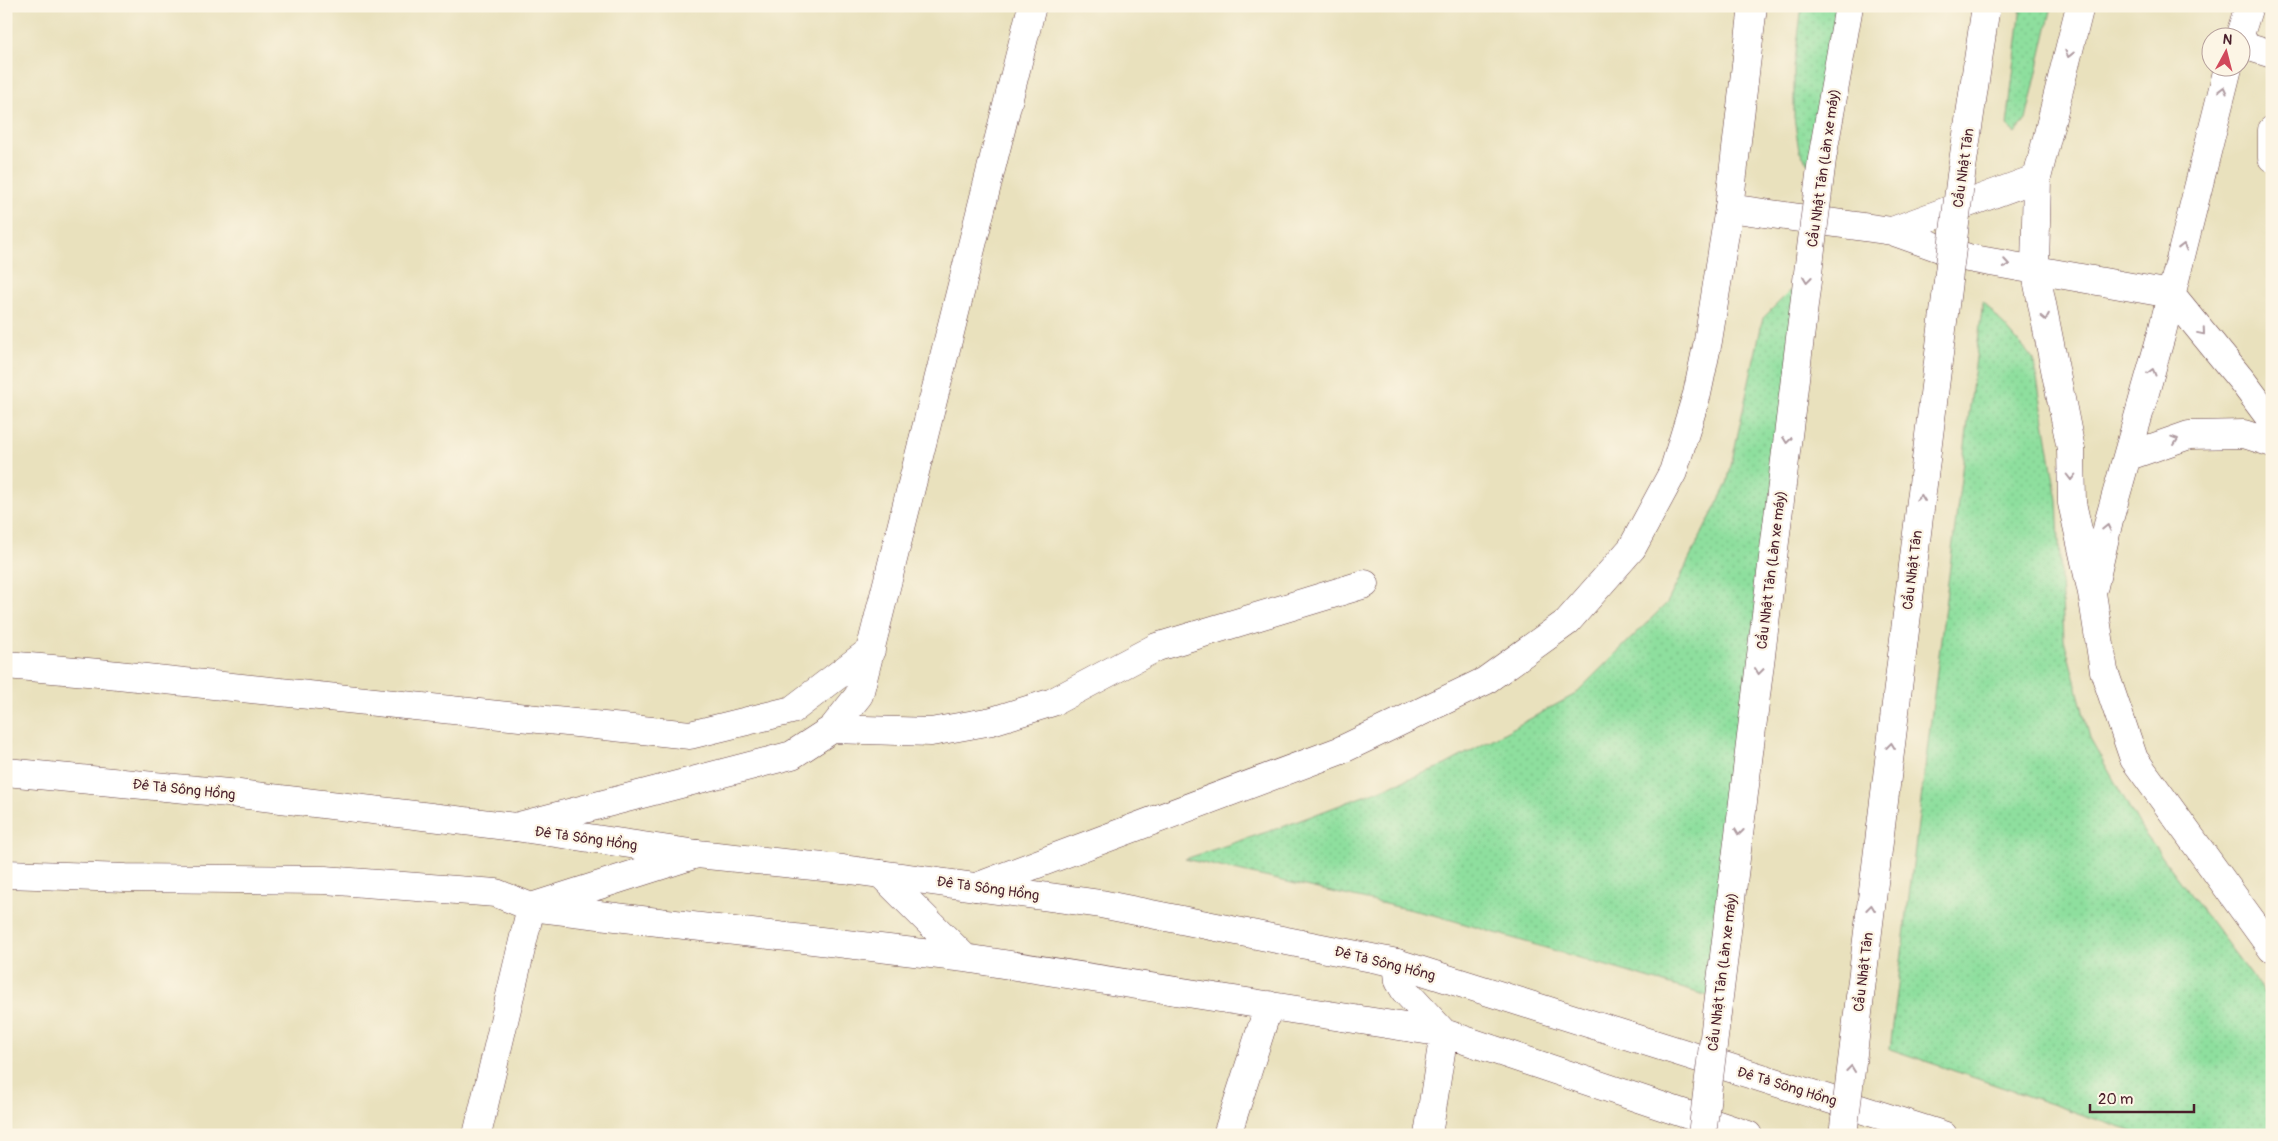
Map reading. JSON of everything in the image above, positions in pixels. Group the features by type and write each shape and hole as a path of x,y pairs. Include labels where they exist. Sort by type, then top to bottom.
{"main road":[{"path":"515,827 792,755 832,729 860,695 1032,6"},
{"path":"976,887 1339,751 1485,681 1567,622 1632,548 1673,472 1697,394 1708,341 1729,208 1753,6"},
{"name":"Cầu Nhật Tân (Làn xe máy)","path":"1702,1135 1822,159 1849,6"},
{"path":"1720,1135 1861,6"},
{"name":"Cầu Nhật Tân","path":"1843,1135 1961,175 1986,6"},
{"path":"1861,1135 1979,177 1997,6"},
{"path":"2080,6 2037,178 2035,269 2071,449 2072,503 2092,593 2104,671 2134,759 2272,949"},
{"path":"2242,28 2249,6"},
{"path":"2250,47 2272,54"},
{"path":"2092,593 2109,520 2171,294 2225,78"},
{"path":"2272,130 2272,158"},
{"path":"1892,231 2037,178"},
{"path":"1729,208 1892,231 1968,258 2171,294 2243,382 2272,421"},
{"path":"2128,456 2189,435 2244,434 2272,443"},
{"path":"832,729 931,732 992,721 1054,702 1157,647 1364,584"},
{"path":"6,665 99,673 690,735 792,710 871,650"},
{"name":"Đê Tả Sông Hồng","path":"6,772 239,794 515,827 697,854 882,874 1101,904 1397,963 1943,1135"},
{"path":"531,907 697,854"},
{"path":"6,874 126,878 325,880 496,892 531,907 965,958 1444,1033 1748,1135"},
{"path":"882,874 965,958"},
{"path":"477,1135 531,907"},
{"path":"1397,963 1398,981 1405,992 1444,1033"},
{"path":"1227,1135 1269,1005"},
{"path":"1428,1135 1444,1033"}],"green space":[{"path":"1802,6 1842,6 1820,180 1799,151 1794,117 1794,68"},
{"path":"2021,6 2052,6 2026,120 2015,133 2007,126"},
{"path":"1807,274 1715,998 1438,916 1185,859 1285,826 1445,765 1574,695 1667,603 1727,484 1763,318"},
{"path":"1983,301 2034,360 2057,500 2064,639 2090,738 2142,830 2272,1003 2272,1135 2142,1135 1890,1049"}]}
